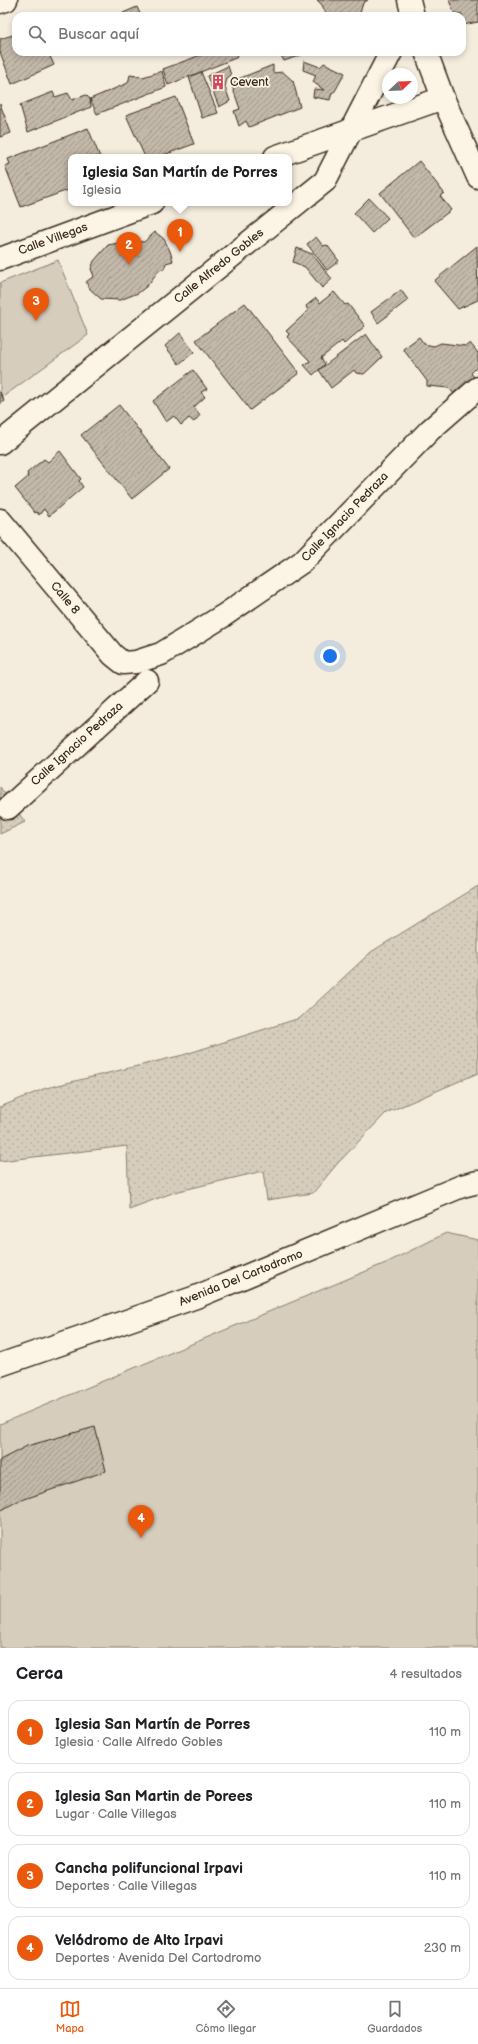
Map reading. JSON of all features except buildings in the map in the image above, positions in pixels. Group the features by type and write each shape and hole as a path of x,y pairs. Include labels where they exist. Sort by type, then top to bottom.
{"street":[{"path":"0,2 6,0"},
{"name":"Calle Alfredo Gobles","path":"0,443 325,181 389,56"},
{"path":"427,56 443,98 478,177"},
{"path":"284,154 443,98"},
{"name":"Calle Villegas","path":"0,259 144,206"},
{"name":"Calle Ignacio Pedraza","path":"136,662 161,654 182,642 302,562 430,430 478,388"},
{"name":"Calle 8","path":"0,520 113,655 123,663 136,662"},
{"name":"Calle Ignacio Pedraza","path":"8,808 147,681"},
{"name":"Avenida Del Cartodromo","path":"0,1365 196,1297 462,1186 478,1182"}],"shaded area":[{"path":"58,260 88,335 0,399 0,283"},
{"path":"0,787 25,822 0,834"},
{"path":"478,886 478,1073 386,1113 337,1164 313,1193 267,1200 263,1171 175,1192 129,1209 127,1146 0,1161 0,1107 46,1088 183,1055 300,1018 371,952"},
{"path":"446,1233 478,1240 478,1648 0,1648 0,1424 388,1262"}],"place":[{"name":"Cevent","path":"218,82"},
{"name":"Iglesia San Martín de Porres","path":"180,252"},
{"name":"Iglesia San Martin de Porees","path":"129,265"},
{"name":"Cancha polifuncional Irpavi","path":"36,321"},
{"name":"Velódromo de Alto Irpavi","path":"141,1538"}]}
